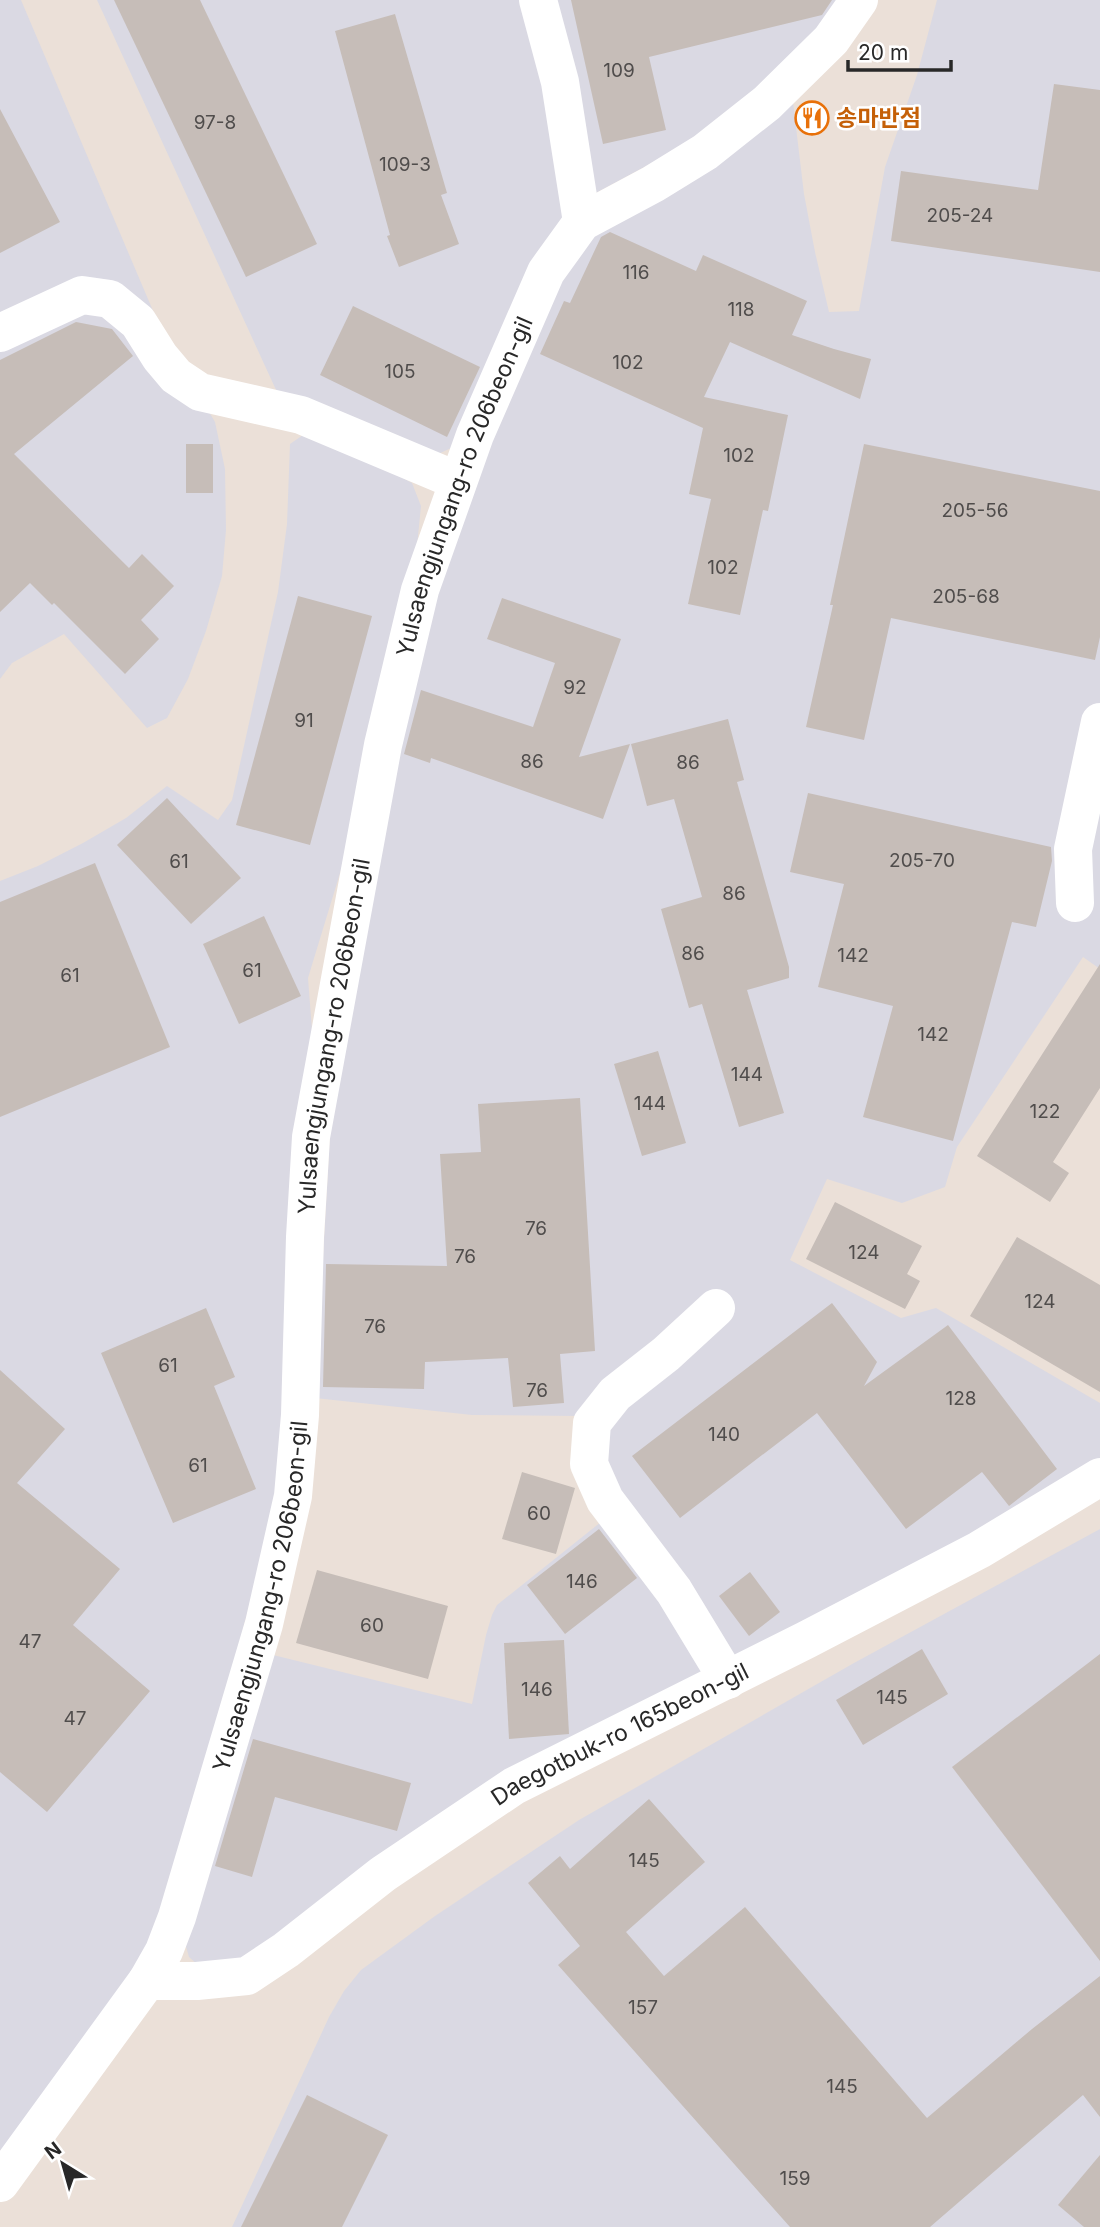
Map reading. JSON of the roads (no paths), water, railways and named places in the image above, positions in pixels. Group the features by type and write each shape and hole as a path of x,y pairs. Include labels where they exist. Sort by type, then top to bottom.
{"street":[{"path":"538,0 560,82 582,222"},
{"name":"Yulsaengjungang-ro 206beon-gil","path":"0,2183 147,1981 164,1951 177,1917 264,1625 293,1496 300,1415 311,1137 383,745 420,590 474,435 546,272 582,222 705,152 767,103 831,40 855,3"},
{"path":"0,333 82,295 110,299 138,322 160,357 176,376 200,392 301,415 458,481"},
{"path":"1075,903 1073,849 1100,722"},
{"path":"716,1308 666,1354 615,1394 592,1423 589,1464 605,1500 674,1591 728,1679"},
{"name":"Daegotbuk-ro 165beon-gil","path":"147,1981 197,1982 247,1976 286,1950 383,1874 514,1786 979,1550 1100,1477"}],"place":[{"name":"송마반점","path":"812,118"}]}
